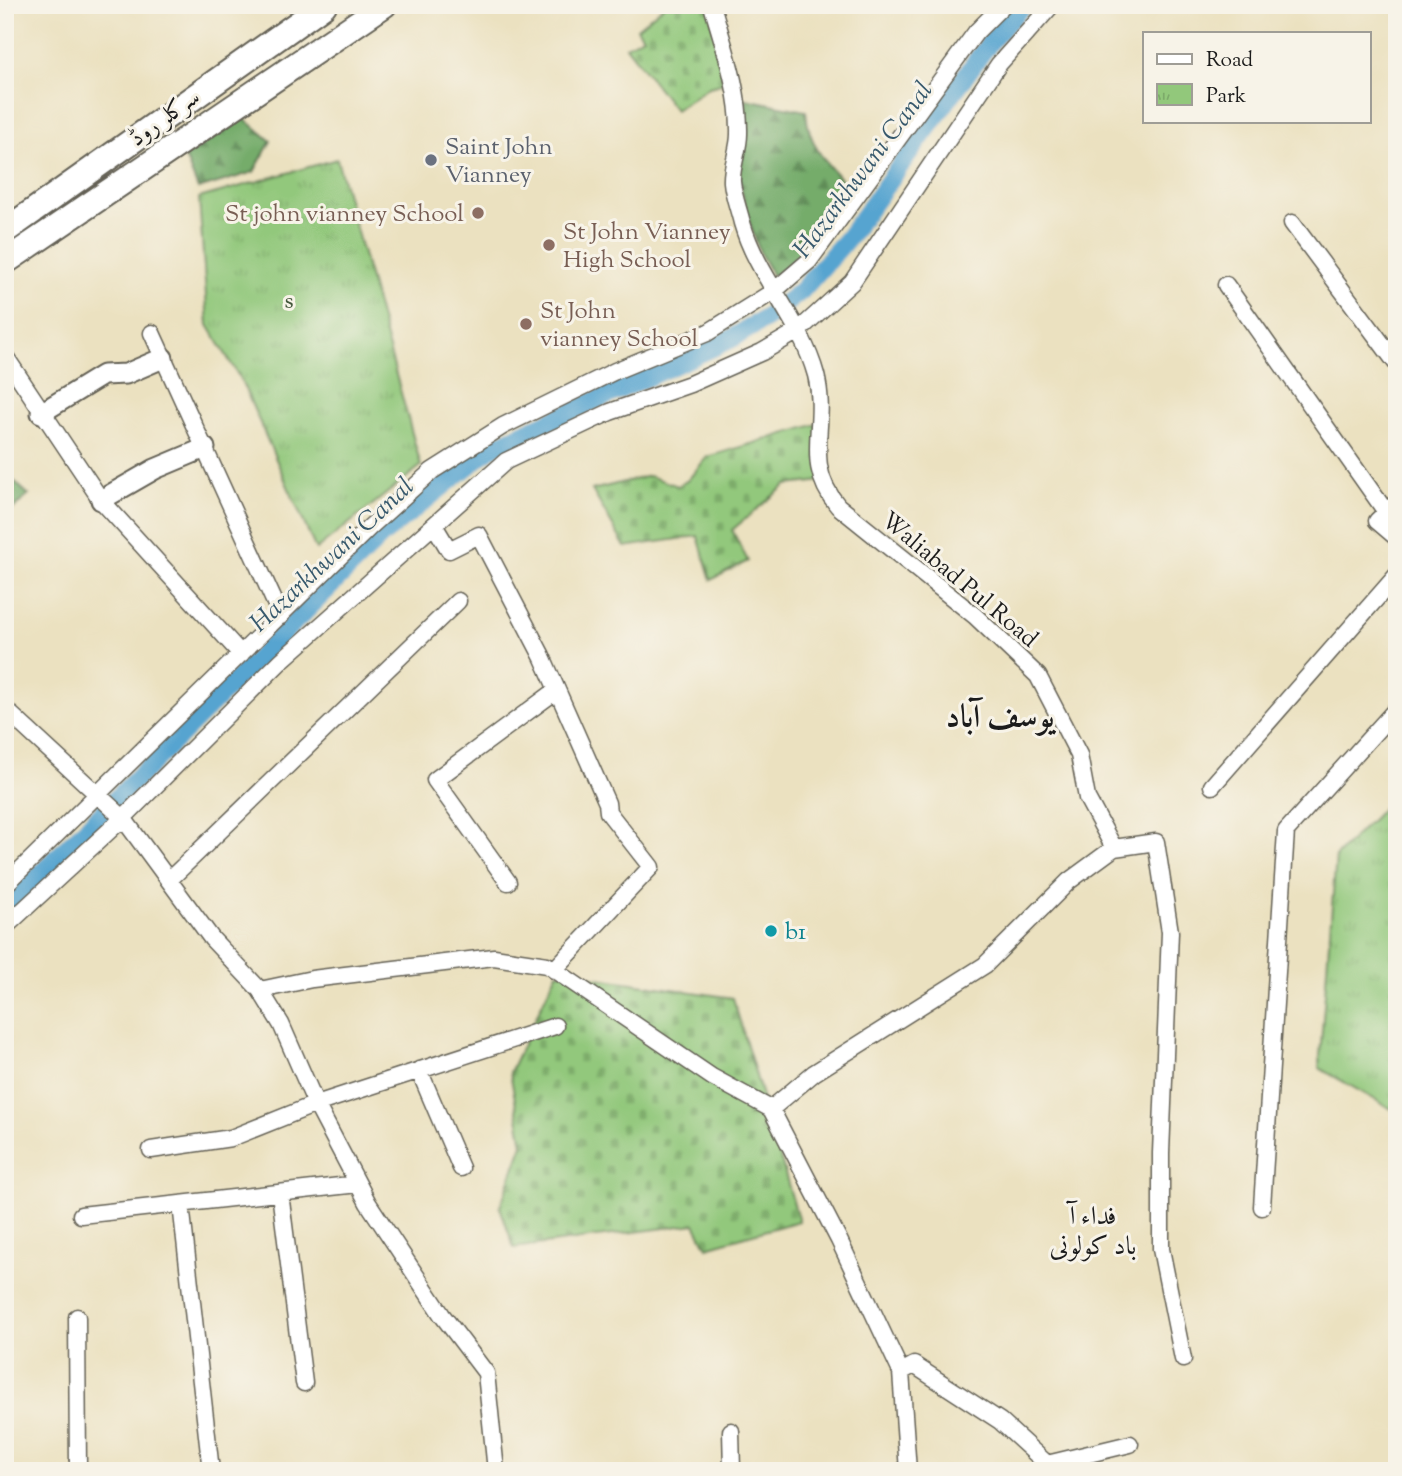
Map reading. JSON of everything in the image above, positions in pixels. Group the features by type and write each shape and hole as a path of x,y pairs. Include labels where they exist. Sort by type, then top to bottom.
{"main road":[{"name":"سرکلر روڈ","path":"5,231 324,5"},
{"path":"5,262 384,5"}],"street":[{"path":"712,5 734,81 739,134 732,181 754,255 774,290"},
{"path":"5,885 432,471 503,426 615,371 707,333 774,290 809,261 976,32 1003,5"},
{"path":"5,927 123,818 282,660 506,461 610,412 702,379 798,331 852,282 999,64 1052,5"},
{"path":"1292,223 1397,364"},
{"path":"1226,285 1391,507 1377,521 1397,538"},
{"name":"Waliabad Pul Road","path":"774,290 798,331 816,376 821,423 816,454 825,490 838,506 975,616 1038,676 1079,755 1087,798 1114,848"},
{"path":"152,333 281,616"},
{"path":"5,356 100,500 241,654"},
{"path":"41,413 103,375 126,374 163,358"},
{"path":"100,500 155,470 205,448"},
{"path":"434,526 449,550 479,536 557,690 607,803 608,812 651,867 554,970"},
{"path":"1212,786 1397,575"},
{"path":"169,880 458,601"},
{"path":"508,882 435,780 557,690"},
{"path":"1262,1207 1286,831 1397,708"},
{"path":"5,709 123,818 212,939 260,990 281,1024 316,1104 358,1184 442,1315 486,1373 496,1471"},
{"path":"771,1109 814,1073 985,965 1069,881 1114,848 1156,842 1170,932 1161,1153 1161,1249 1183,1359"},
{"path":"260,990 325,977 494,957 547,965 712,1077 771,1109 839,1240 901,1372 908,1471"},
{"path":"151,1150 231,1138 316,1104 555,1026"},
{"path":"419,1070 461,1168"},
{"path":"81,1215 358,1184"},
{"path":"280,1193 304,1383"},
{"path":"181,1204 211,1471"},
{"path":"77,1317 78,1471"},
{"path":"901,1372 914,1365 1000,1421 1048,1464 1129,1444"},
{"path":"732,1431 732,1471"}],"green space":[{"path":"665,5 708,5 725,83 709,87 675,110 626,46 643,37 637,28"},
{"path":"746,99 806,111 810,134 819,153 848,186 812,246 773,276 761,255 750,224 739,180 746,134"},
{"path":"244,118 271,141 254,172 198,189 185,157"},
{"name":"s","path":"337,159 421,466 316,550 241,380 208,325 199,198"},
{"path":"821,423 823,481 786,485 732,530 748,561 711,580 698,536 625,547 592,490 649,476 678,486 688,480 707,457"},
{"path":"5,473 29,495 5,516"},
{"path":"1397,794 1397,1112 1319,1068 1336,856"},
{"path":"557,972 733,998 799,1221 707,1247 695,1224 514,1248 500,1207 523,1144 510,1072"}],"waterway":[{"name":"Hazarkhwani Canal","path":"5,909 383,534 489,449 731,339 768,317 801,291 847,239 989,43 1023,5"}],"place":[{"name":"Saint John Vianney","path":"431,160"},
{"name":"St john vianney School","path":"478,213"},
{"name":"St John Vianney High School","path":"549,245"},
{"name":"St John vianney School","path":"526,324"},
{"name":"b1","path":"771,931"}],"district":[{"name":"یوسف آباد","path":"1000,716"},
{"name":"فداء آ باد کولونی","path":"1093,1230"}]}
